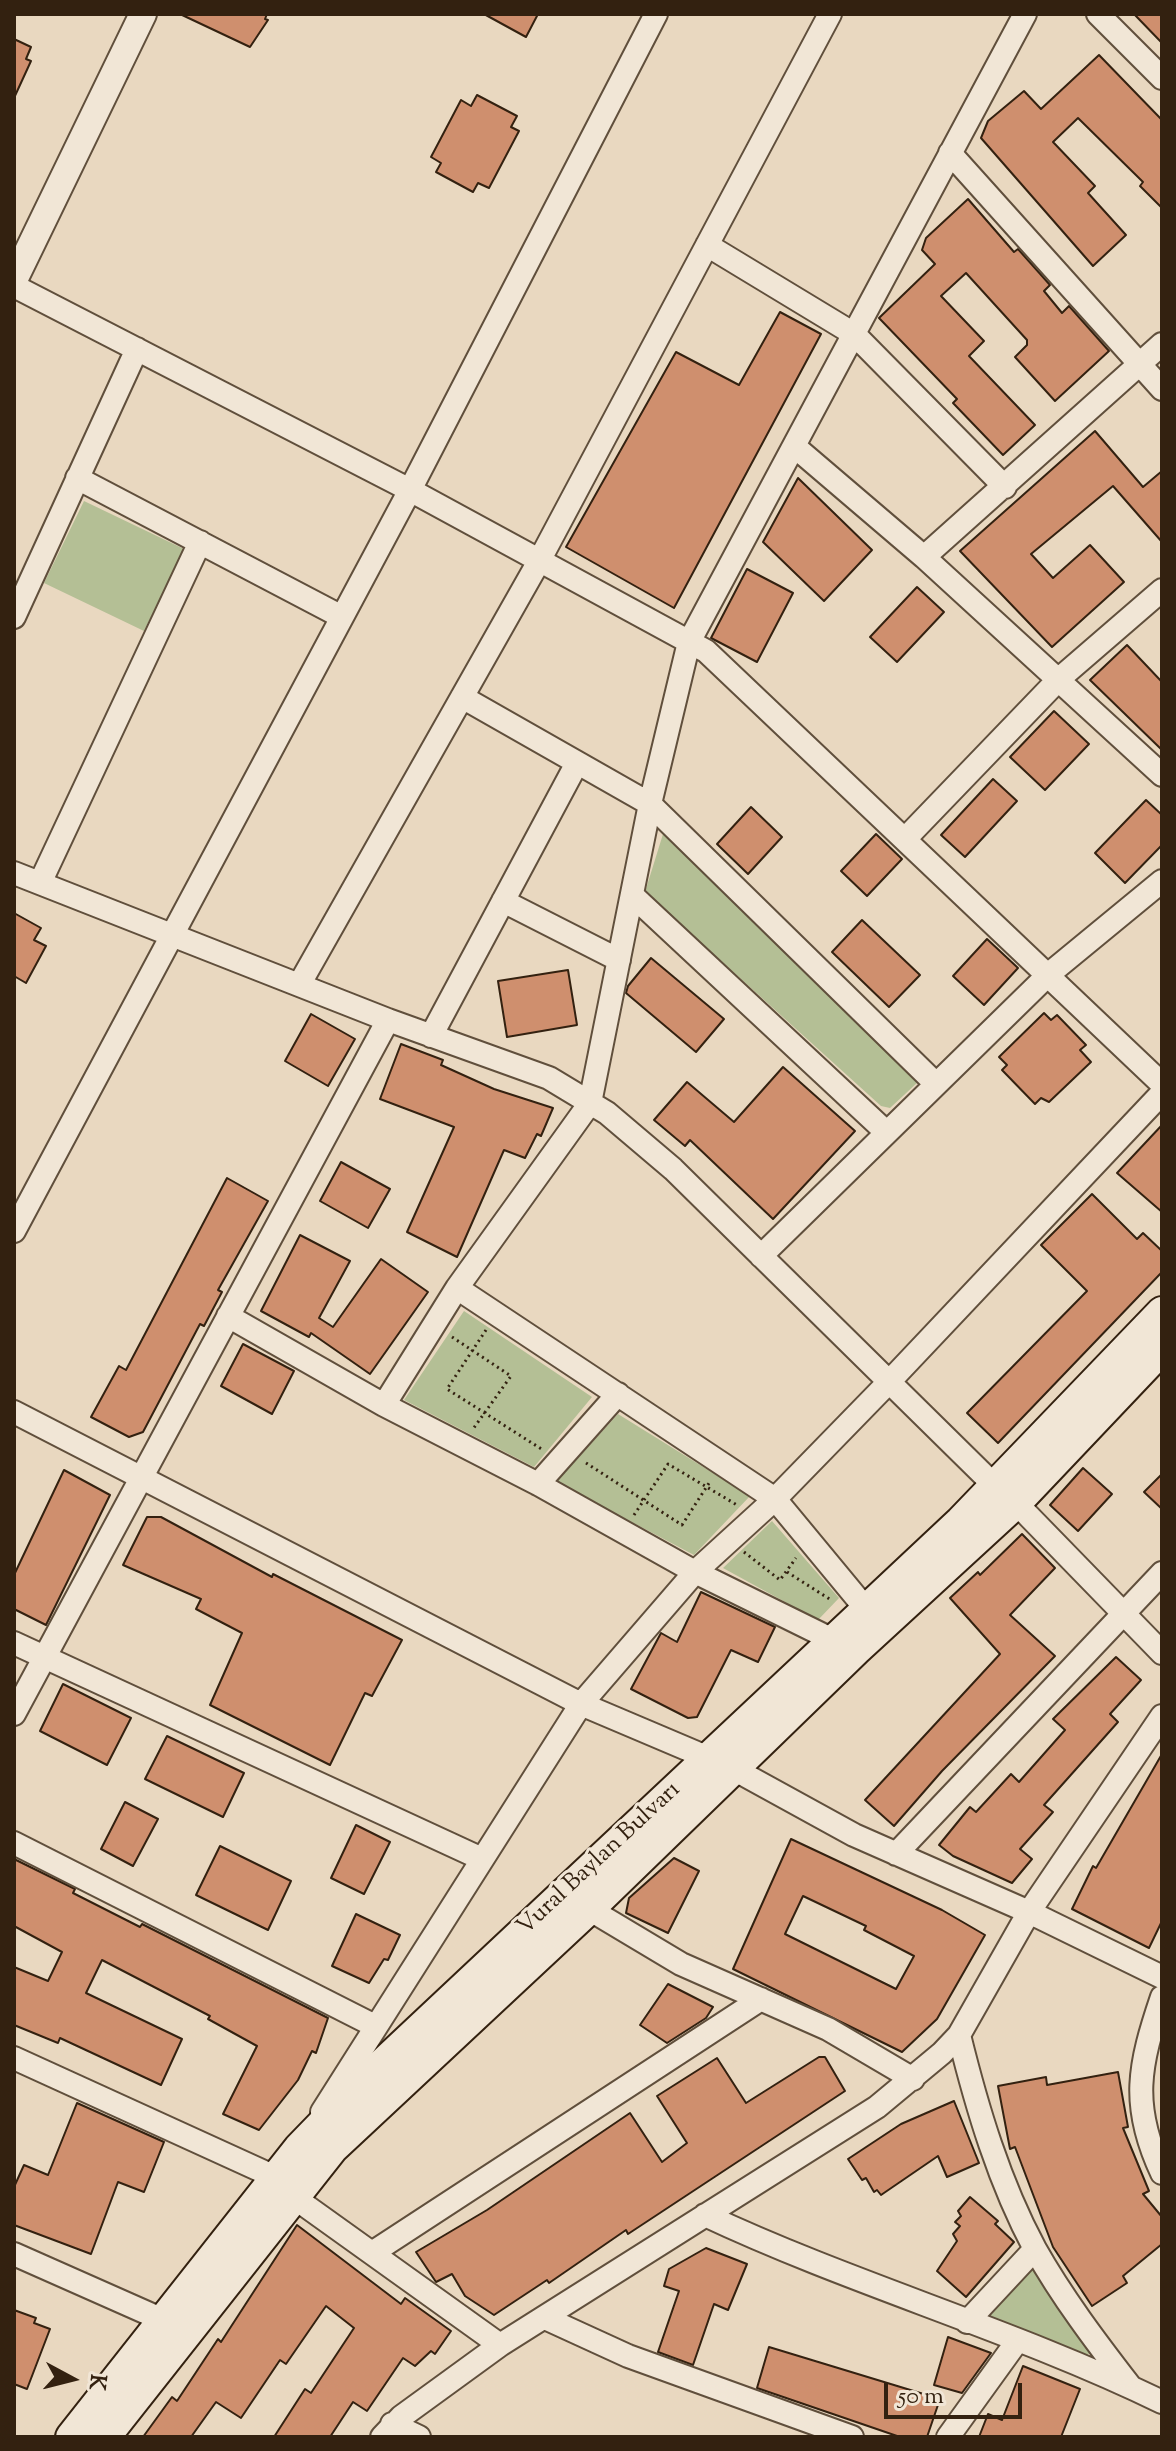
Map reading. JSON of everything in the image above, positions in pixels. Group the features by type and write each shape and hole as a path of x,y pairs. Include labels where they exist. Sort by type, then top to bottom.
{"main road":[{"name":"Vural Baylan Bulvarı","path":"71,2437 163,2320 284,2187 333,2148 589,1909 833,1640 852,1607 1006,1495 1162,1312"},
{"name":"Vural Baylan Bulvarı","path":"105,2437 284,2187 301,2146 362,2083 719,1764 1162,1349"}],"street":[{"path":"143,14 14,283 410,490 538,563 706,651 1162,1084"},
{"path":"14,1231 410,490 656,14"},
{"path":"299,985 538,563 830,14"},
{"path":"384,1405 457,1288 590,1103 650,804 689,642 1025,14"},
{"path":"1098,14 1162,78"},
{"path":"950,153 1162,389"},
{"path":"707,245 854,334 1005,487"},
{"path":"924,557 1162,344"},
{"path":"14,617 137,349"},
{"path":"794,446 924,557 1162,775"},
{"path":"77,478 342,617"},
{"path":"40,883 200,542"},
{"path":"905,839 1059,679 1162,590"},
{"path":"462,697 650,804 935,1083"},
{"path":"431,1036 577,763"},
{"path":"14,873 388,1020 549,1078 590,1103 673,1169 1125,1612 1162,1653"},
{"path":"761,1256 885,1131 1049,974 1162,881"},
{"path":"632,895 885,1131"},
{"path":"503,901 619,960"},
{"path":"14,1714 388,1020"},
{"path":"301,2146 581,1704 695,1572 775,1499 1162,1093"},
{"path":"457,1288 775,1499 852,1607"},
{"path":"228,1316 384,1405 538,1484 695,1572 833,1640"},
{"path":"538,1484 618,1394"},
{"path":"14,1412 581,1704 719,1764 854,1835 1029,1912 1162,1977"},
{"path":"896,1854 1162,1573"},
{"path":"14,1643 482,1859"},
{"path":"387,2431 500,2345 877,2107 913,2079 959,2035 1029,1912 1162,1716"},
{"path":"14,1843 375,2026"},
{"path":"589,1909 681,1964 828,2029 913,2079"},
{"path":"1162,1997 1142,2056 1141,2102 1153,2154 1162,2173"},
{"path":"372,2253 761,1999"},
{"path":"959,2035 980,2116 1035,2249 1131,2387"},
{"path":"14,2058 284,2187 500,2345"},
{"path":"705,2215 758,2240 1018,2340 1162,2402"},
{"path":"967,2322 1035,2249"},
{"path":"14,2254 163,2320"},
{"path":"545,2318 628,2356 852,2437"},
{"path":"948,2437 1018,2340"},
{"path":"387,2431 419,2437"}],"path":[{"path":"488,1327 447,1389 550,1454"},
{"path":"445,1333 511,1376 470,1434"},
{"path":"576,1457 682,1525 717,1472"},
{"path":"628,1524 668,1464 743,1509"},
{"path":"738,1547 780,1580 802,1550"},
{"path":"786,1571 852,1607"}],"green space":[{"path":"84,501 184,549 144,631 44,583"},
{"path":"663,834 918,1082 890,1108 881,1106 645,892"},
{"path":"464,1311 592,1397 534,1467 404,1400"},
{"path":"618,1414 750,1496 694,1555 556,1482"},
{"path":"772,1521 839,1598 818,1620 723,1568"},
{"path":"1034,2267 1091,2353 1081,2357 986,2316"}],"building":[{"path":"180,14 267,14 265,19 268,20 250,47"},
{"path":"484,14 538,14 526,37"},
{"path":"1134,14 1162,14 1162,43"},
{"path":"14,39 31,47 26,59 31,61 14,98"},
{"path":"1099,55 1162,120 1162,208 1140,186 1143,182 1078,118 1053,142 1095,186 1088,193 1126,235 1093,266 981,138 988,121 1024,91 1041,109"},
{"path":"477,95 517,116 511,127 519,131 489,188 478,183 473,192 436,172 441,163 431,157 461,100 471,106"},
{"path":"968,199 1014,252 1018,249 1050,285 1044,291 1062,313 1069,306 1109,351 1055,401 1015,357 1027,345 1027,340 966,273 941,296 984,341 969,356 1035,425 1003,455 953,403 957,399 879,318 935,264 922,250 926,238"},
{"path":"780,312 821,334 674,608 566,547 676,352 739,385"},
{"path":"1095,431 1143,487 1162,471 1162,542 1113,486 1031,554 1053,578 1090,545 1124,582 1052,647 960,551"},
{"path":"798,478 872,550 824,601 763,542"},
{"path":"747,569 793,593 757,662 711,638"},
{"path":"917,587 944,612 897,662 870,637"},
{"path":"1127,645 1162,682 1162,750 1090,680"},
{"path":"1054,711 1089,744 1045,790 1010,757"},
{"path":"993,779 1017,801 965,857 941,835"},
{"path":"1146,800 1162,815 1162,845 1125,883 1095,853"},
{"path":"751,807 782,837 748,874 717,844"},
{"path":"876,834 902,859 867,896 841,871"},
{"path":"14,913 41,928 34,940 46,946 26,983 14,976"},
{"path":"862,920 920,975 889,1007 832,952"},
{"path":"987,939 1018,968 984,1005 953,976"},
{"path":"651,958 724,1019 696,1052 626,993 628,986"},
{"path":"568,970 577,1025 507,1037 498,981"},
{"path":"1044,1013 1051,1020 1057,1015 1086,1045 1080,1050 1091,1062 1049,1102 1041,1098 1035,1104 1002,1070 1007,1065 999,1057"},
{"path":"311,1014 355,1039 328,1086 285,1061"},
{"path":"401,1044 443,1060 441,1065 494,1089 553,1108 541,1136 537,1134 525,1158 504,1150 457,1257 407,1232 454,1127 380,1099"},
{"path":"783,1067 855,1131 773,1219 690,1140 685,1146 654,1120 687,1082 734,1122"},
{"path":"1162,1125 1162,1212 1117,1173"},
{"path":"341,1162 390,1189 368,1228 320,1201"},
{"path":"227,1178 268,1201 218,1290 222,1292 204,1326 200,1324 143,1432 129,1437 91,1417 119,1366 126,1370"},
{"path":"1092,1194 1137,1239 1143,1233 1162,1251 1162,1272 998,1443 967,1413 1087,1291 1041,1245"},
{"path":"300,1235 350,1261 319,1318 333,1327 381,1259 428,1292 370,1374 311,1333 309,1337 261,1311"},
{"path":"243,1344 294,1371 272,1414 221,1386"},
{"path":"1083,1468 1112,1494 1078,1531 1050,1505"},
{"path":"64,1470 110,1495 46,1625 14,1609 14,1575"},
{"path":"1162,1474 1162,1509 1144,1492"},
{"path":"147,1517 161,1517 272,1577 273,1574 402,1640 372,1696 365,1693 330,1765 210,1705 242,1633 196,1609 201,1599 123,1565"},
{"path":"1022,1534 1055,1568 1010,1615 1055,1656 942,1771 894,1826 865,1800 1000,1654 950,1598 978,1572 980,1575"},
{"path":"701,1592 775,1627 758,1662 731,1650 697,1717 688,1718 631,1689 661,1633 677,1642"},
{"path":"1116,1657 1141,1680 1110,1714 1118,1722 1044,1805 1053,1812 1020,1849 1032,1859 1012,1883 953,1856 939,1845 970,1807 976,1812 1011,1774 1019,1782 1065,1730 1053,1719"},
{"path":"63,1684 131,1718 107,1765 40,1731"},
{"path":"167,1736 244,1773 223,1817 145,1779"},
{"path":"1162,1754 1162,1921 1149,1948 1072,1909 1093,1866 1096,1868"},
{"path":"125,1802 158,1819 133,1866 101,1849"},
{"path":"356,1825 390,1842 364,1894 331,1878"},
{"path":"791,1839 942,1910 985,1935 937,2019 902,2052 733,1969","holes":["803,1896 866,1926 864,1930 914,1956 896,1989 785,1934"]},
{"path":"220,1846 291,1881 268,1930 196,1895"},
{"path":"674,1858 699,1871 668,1933 626,1913 629,1898"},
{"path":"14,1859 75,1889 73,1893 140,1927 142,1924 328,2018 316,2053 312,2051 298,2080 259,2130 223,2114 257,2046 208,2019 210,2016 102,1960 86,1993 182,2039 161,2085 60,2038 58,2043 14,2025 14,1967 48,1981 62,1952 14,1926"},
{"path":"356,1914 400,1935 388,1960 384,1959 369,1983 332,1966"},
{"path":"668,1984 713,2007 706,2018 667,2043 640,2025"},
{"path":"819,2057 825,2057 845,2091 628,2234 626,2230 549,2283 547,2280 494,2315 465,2296 452,2274 436,2282 416,2252 487,2210 630,2113 662,2162 687,2143 657,2096 717,2058 746,2103"},
{"path":"1118,2072 1128,2127 1123,2128 1149,2191 1143,2194 1162,2217 1162,2244 1123,2276 1127,2283 1092,2306 1053,2247 1015,2147 1010,2149 998,2086 1046,2077 1047,2085"},
{"path":"954,2101 979,2163 947,2177 938,2156 881,2195 877,2190 874,2192 866,2178 862,2180 848,2159 901,2124"},
{"path":"77,2103 164,2142 144,2192 118,2182 91,2254 14,2225 14,2187 24,2165 48,2175"},
{"path":"970,2197 998,2221 995,2224 1014,2242 966,2297 937,2271 957,2241 953,2234 960,2226 955,2222 961,2216 958,2211"},
{"path":"297,2225 401,2304 405,2298 451,2331 435,2354 431,2351 415,2366 403,2358 367,2411 353,2402 330,2437 274,2437 305,2389 311,2393 354,2328 326,2306 286,2364 280,2360 241,2418 216,2402 191,2437 143,2437 172,2397 177,2401 218,2339 221,2342"},
{"path":"706,2248 747,2264 728,2310 714,2304 693,2365 658,2352 679,2291 664,2286 669,2269"},
{"path":"14,2310 36,2318 34,2323 50,2329 27,2389 14,2384"},
{"path":"948,2337 991,2353 962,2393 934,2385"},
{"path":"769,2347 940,2399 927,2437 900,2437 757,2388"},
{"path":"1023,2366 1080,2389 1061,2437 979,2437 988,2414 1002,2420"}]}
